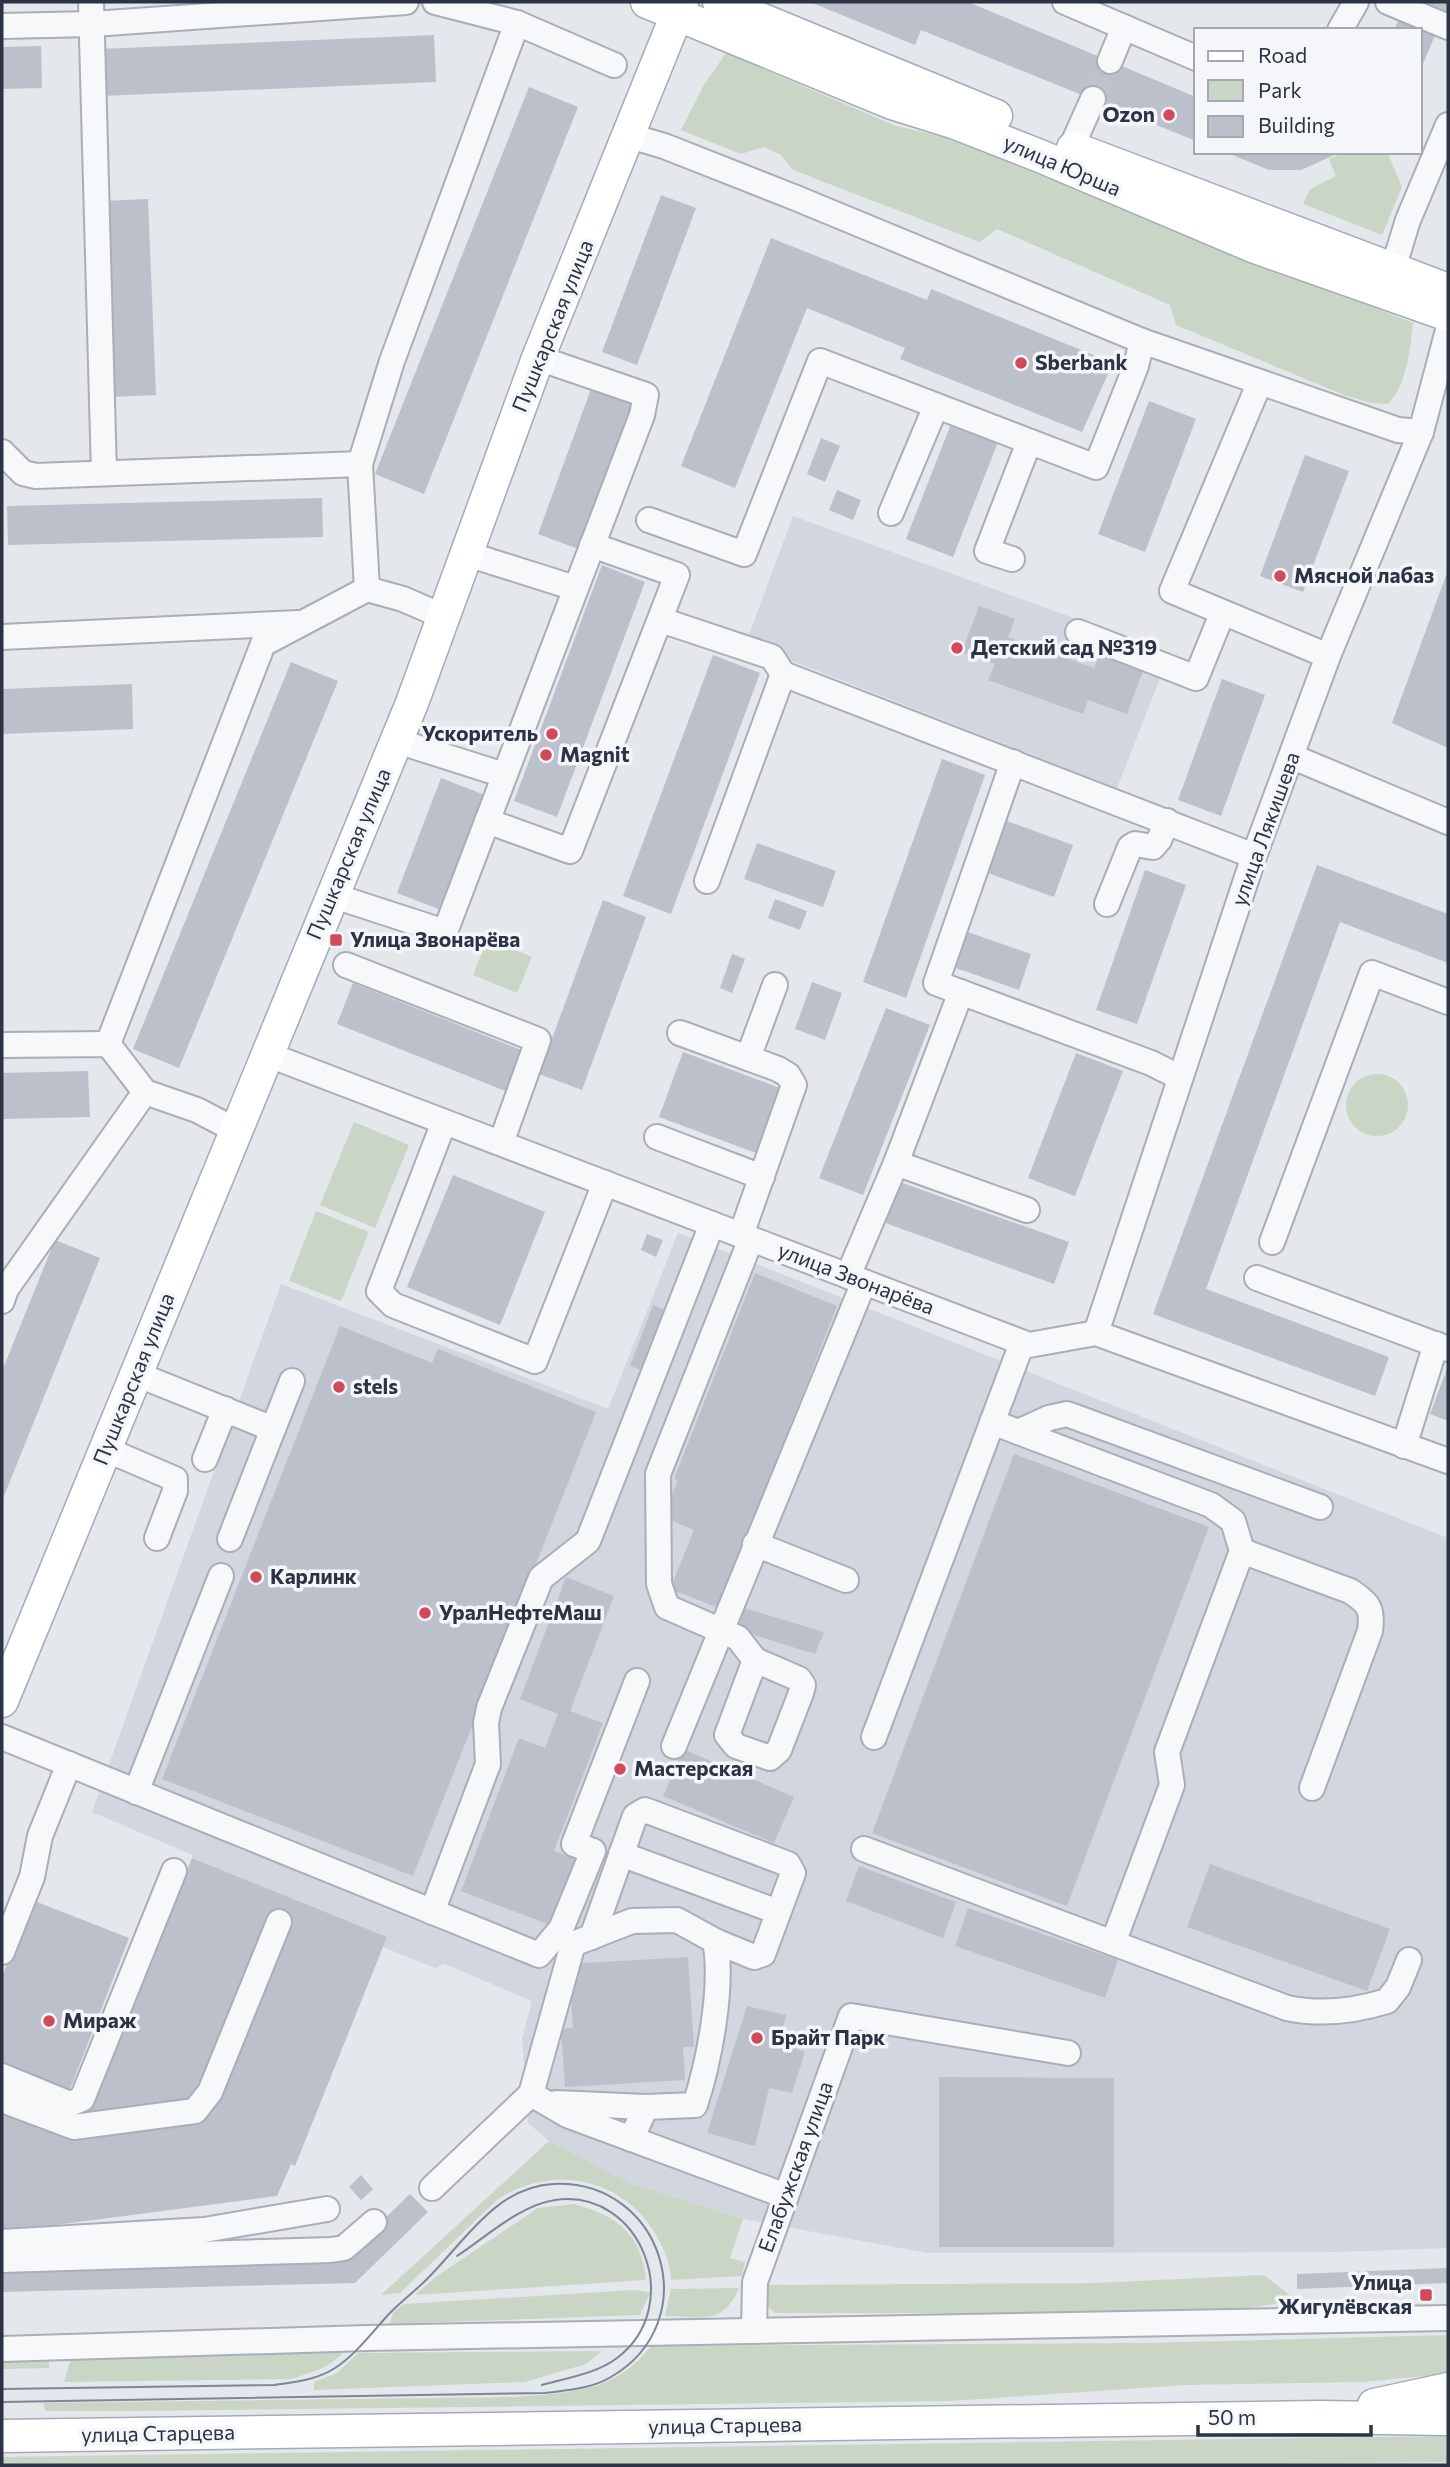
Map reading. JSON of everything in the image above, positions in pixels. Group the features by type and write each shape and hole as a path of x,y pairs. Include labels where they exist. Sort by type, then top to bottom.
{"main road":[{"name":"улица Юрша","path":"647,2 680,8 892,103 1067,157"},
{"name":"улица Юрша","path":"719,2 1067,157 1389,281 1448,315"},
{"name":"Пушкарская улица","path":"2,1701 269,1055 331,895 397,741 538,358 680,8"},
{"name":"улица Юрша","path":"1389,281 1448,290"},
{"path":"1320,2417 1448,2389"},
{"name":"улица Старцева","path":"2,2436 1320,2417 1448,2419"}],"street":[{"path":"2,26 92,13 406,2"},
{"path":"435,2 517,23 614,65"},
{"path":"1065,2 1194,57"},
{"path":"1341,28 1356,2"},
{"path":"1391,2 1448,27"},
{"path":"92,13 104,474"},
{"path":"367,589 360,464 392,361 517,23"},
{"path":"1110,61 1124,27"},
{"path":"1067,157 1093,99"},
{"path":"1389,281 1448,125"},
{"path":"630,136 664,146 784,193 1142,341 1259,384 1398,430 1420,432"},
{"name":"улица Лякишева","path":"1096,1333 1254,856 1293,757 1328,656 1420,432 1448,330"},
{"path":"649,520 744,554 820,361 1096,467 1136,366 1142,341"},
{"path":"331,895 444,932 642,415 646,394 538,358"},
{"path":"1259,384 1172,591 1328,656"},
{"path":"891,513 936,406"},
{"path":"1012,559 987,551 1029,442"},
{"path":"2,452 17,469 30,475 360,464"},
{"path":"486,821 570,851 661,620 677,575 592,545"},
{"path":"467,554 575,588"},
{"path":"108,1044 263,644 367,589 403,599 442,616"},
{"path":"1078,632 1196,678 1222,614"},
{"path":"661,620 772,657 783,674 1254,856"},
{"path":"2,637 303,622"},
{"path":"707,881 783,674"},
{"path":"397,741 504,775"},
{"path":"1293,757 1448,822"},
{"path":"1013,762 936,983 1151,1063 1179,1077"},
{"path":"1418,809 1448,800"},
{"path":"1107,904 1130,846 1157,845 1167,821"},
{"path":"346,965 538,1040 500,1143"},
{"path":"1272,1242 1372,974 1448,1002"},
{"path":"748,1058 775,985"},
{"path":"674,1746 755,1544 856,1279 895,1163 961,992"},
{"path":"680,1033 789,1075 794,1085 762,1177 746,1237 658,1474 661,1596 667,1607 738,1638 755,1660"},
{"path":"2,1045 108,1044"},
{"path":"108,1044 145,1092 197,1110 237,1131"},
{"name":"улица Звонарёва","path":"269,1055 1022,1343 1029,1345 1096,1333"},
{"path":"3,1292 145,1092"},
{"path":"444,1122 379,1291 393,1305 535,1361 605,1183"},
{"path":"657,1137 762,1177"},
{"path":"895,1163 1027,1210"},
{"path":"432,1912 488,1764 486,1723 489,1708 541,1578 588,1541 712,1224"},
{"path":"1257,1278 1442,1347 1404,1446"},
{"path":"1096,1333 1448,1461"},
{"path":"874,1737 1022,1343"},
{"path":"136,1374 273,1429"},
{"path":"230,1539 292,1381"},
{"path":"205,1459 225,1409"},
{"path":"1018,1432 1049,1418 1068,1414 1320,1507"},
{"path":"992,1422 1223,1511 1233,1521 1242,1550 1167,1752 1172,1785 1113,1943"},
{"path":"105,1449 175,1479 175,1491 157,1538"},
{"path":"755,1544 846,1580"},
{"path":"1242,1550 1350,1591 1366,1602 1373,1614 1370,1631 1312,1788"},
{"path":"136,1792 221,1576"},
{"path":"2,1737 539,1955 561,1929 593,1851 574,1844 637,1681"},
{"path":"2,1952 32,1877 40,1836 69,1764"},
{"path":"432,2188 541,2098 573,1944 592,1937 632,1920 677,1920 715,1941 754,1957 763,1954 793,1873 788,1864 645,1810 635,1816 592,1937"},
{"path":"864,1849 1287,2008 1326,2013 1387,2001 1398,1987 1409,1960"},
{"path":"621,1854 778,1912"},
{"path":"2,2076 70,2104 82,2099 174,1871"},
{"path":"2,2100 74,2127 195,2111 210,2092 279,1922"},
{"path":"541,2098 646,2107 695,2105 704,2078 720,1965 715,1941"},
{"name":"Елабужская улица","path":"754,2331 755,2282 851,2017 1068,2053"},
{"path":"541,2098 567,2115 786,2196"},
{"path":"631,2139 646,2107"},
{"path":"2,2242 204,2230 327,2208"},
{"path":"2,2260 331,2250 344,2248 374,2222"},
{"path":"2,2349 1448,2318"}],"shaded area":[{"name":"Детский сад №319","path":"793,516 1170,653 1117,788 746,643"},
{"path":"678,1233 1448,1538 1448,2248 1337,2252 927,2253 743,2219 630,2183 549,2141 528,2123 522,2039 532,2001 445,1964 435,1968 383,1947 387,1937 192,1858 192,1855 92,1812 281,1284 608,1409"}],"green space":[{"path":"726,53 896,126 967,142 1126,209 1413,323 1400,387 1388,404 1371,403 1344,395 1176,325 1170,305 997,229 980,242 793,170 781,155 764,147 741,154 681,130 704,85"},
{"path":"1340,154 1388,154 1402,187 1382,235 1303,204 1310,189 1336,176 1329,159"},
{"path":"488,938 532,957 517,993 473,975"},
{"path":"1377,1074 1399,1083 1408,1105 1399,1127 1377,1136 1355,1127 1346,1105 1355,1083"},
{"path":"354,1122 409,1145 375,1228 320,1205"},
{"path":"316,1211 369,1232 341,1301 289,1281"},
{"path":"549,2141 630,2183 743,2219 730,2258 745,2262 742,2276 671,2280 663,2248 638,2212 621,2198 602,2188 560,2180 538,2182 497,2200 400,2293 381,2295"},
{"path":"574,2204 603,2214 624,2229 639,2250 646,2280 415,2295 437,2276 538,2208"},
{"path":"1264,2275 1296,2300 1219,2310 1050,2313 775,2313 764,2303 766,2285 1095,2283"},
{"path":"739,2288 725,2309 718,2314 710,2317 665,2316 671,2289"},
{"path":"634,2290 650,2292 640,2315 390,2324 393,2312 404,2304"},
{"path":"1448,2335 1448,2374 1362,2382 1186,2385 950,2401 137,2411 45,2411 44,2403 517,2397 556,2394 607,2381 622,2373 651,2346 1145,2343"},
{"path":"345,2350 327,2365 291,2379 64,2382 72,2355"},
{"path":"602,2351 586,2364 525,2382 314,2390 314,2382 337,2373 358,2353"},
{"path":"49,2356 49,2368 2,2369 2,2359"},
{"path":"1448,2436 1448,2462 1139,2465 2,2465 2,2457"}],"building":[{"path":"810,2 968,2 1194,96 1194,140 921,30 915,45"},
{"path":"1448,2 1448,12 1428,4"},
{"path":"1400,17 1436,33 1422,66 1422,28 1395,28"},
{"path":"434,35 436,82 102,96 100,49"},
{"path":"41,46 42,88 2,89 2,47"},
{"path":"529,87 578,107 424,494 375,474"},
{"path":"1230,154 1337,154 1301,170 1269,170"},
{"path":"661,195 696,208 637,365 602,352"},
{"path":"148,199 156,395 113,397 104,201"},
{"path":"771,238 927,300 931,289 1113,363 1082,432 900,359 905,348 807,308 735,488 681,466"},
{"path":"591,389 634,405 581,550 538,534"},
{"path":"1149,401 1196,419 1145,552 1098,534"},
{"path":"951,424 998,442 953,557 906,539"},
{"path":"821,438 840,446 825,482 807,474"},
{"path":"1305,455 1349,471 1303,592 1260,576"},
{"path":"837,490 861,500 853,520 829,510"},
{"path":"322,498 323,537 8,545 7,506"},
{"path":"602,565 645,582 557,817 514,801"},
{"path":"1448,570 1448,748 1392,723"},
{"path":"979,606 1015,619 1008,637 1094,668 1100,652 1144,668 1127,714 1088,700 1083,714 988,680 995,664 962,652"},
{"path":"713,655 760,673 671,914 623,896"},
{"path":"291,662 338,681 179,1068 133,1049"},
{"path":"1222,679 1265,695 1221,816 1178,800"},
{"path":"132,684 133,729 2,734 2,689"},
{"path":"942,759 985,775 906,998 863,982"},
{"path":"441,778 485,795 441,910 397,893"},
{"path":"1007,821 1073,845 1054,897 988,873"},
{"path":"757,843 836,871 823,907 744,879"},
{"path":"1317,865 1448,914 1448,963 1340,922 1206,1289 1389,1357 1375,1396 1153,1314"},
{"path":"1145,870 1186,885 1137,1024 1096,1010"},
{"path":"775,899 807,911 800,930 768,918"},
{"path":"603,900 646,917 582,1090 539,1074"},
{"path":"968,932 1031,954 1019,990 956,968"},
{"path":"732,954 745,959 732,993 720,988"},
{"path":"812,982 842,993 825,1040 795,1029"},
{"path":"353,983 524,1051 508,1092 337,1024"},
{"path":"886,1008 930,1025 863,1195 819,1178"},
{"path":"683,1052 780,1088 756,1153 659,1117"},
{"path":"1076,1053 1123,1071 1075,1196 1028,1178"},
{"path":"88,1071 90,1117 2,1119 2,1073"},
{"path":"453,1175 545,1212 500,1325 407,1287"},
{"path":"894,1180 1069,1242 1054,1284 880,1221"},
{"path":"647,1234 663,1240 656,1257 641,1250"},
{"path":"55,1240 100,1258 2,1501 2,1371"},
{"path":"755,1273 837,1306 719,1608 670,1589 694,1530 663,1517 678,1480 674,1479"},
{"path":"653,1305 666,1310 644,1371 630,1366"},
{"name":"УралНефтеМаш","path":"340,1326 432,1363 438,1349 596,1412 413,1876 162,1779"},
{"path":"1448,1366 1448,1421 1430,1414"},
{"path":"1014,1454 1209,1527 1067,1906 872,1833"},
{"path":"566,1577 614,1596 570,1711 603,1723 554,1851 580,1861 555,1927 461,1891 519,1738 545,1748 558,1714 520,1699"},
{"path":"744,1608 824,1632 815,1654 738,1630"},
{"path":"683,1749 794,1797 774,1843 663,1796"},
{"path":"192,1858 387,1937 295,2166 291,2164 277,2196 2,2232 2,2090 93,2103"},
{"path":"1210,1864 1390,1929 1367,1991 1187,1927"},
{"path":"859,1866 956,1902 943,1938 846,1901"},
{"name":"Мираж","path":"32,1900 129,1938 69,2092 2,2065 2,1977"},
{"path":"968,1908 1118,1960 1105,1998 955,1946"},
{"path":"688,1957 694,2047 683,2047 685,2080 565,2087 561,2029 573,2028 569,1964"},
{"path":"747,2006 786,2015 779,2042 805,2052 792,2093 769,2088 755,2146 707,2133"},
{"path":"939,2077 1114,2078 1114,2247 939,2247"},
{"path":"361,2175 373,2189 361,2200 349,2187"},
{"path":"410,2194 428,2212 355,2283 2,2292 2,2265 347,2255"},
{"path":"1447,2268 1447,2283 1297,2289 1297,2274"}],"tunnel":[{"path":"1093,99 1110,61"}],"tram line":[{"path":"2,2389 274,2385 321,2375 335,2368 356,2351 497,2206 532,2188 553,2184 591,2189 622,2204 645,2228 659,2258 664,2290 658,2323 641,2352 611,2377 587,2387 545,2393 2,2402"},
{"path":"457,2256 516,2215 555,2200 585,2201 611,2212 631,2231 644,2255 651,2282 649,2310 638,2336 617,2358 600,2368 542,2385"}],"place":[{"name":"Ozon","path":"1169,115"},
{"name":"Sberbank","path":"1021,363"},
{"name":"Мясной лабаз","path":"1280,576"},
{"name":"Детский сад №319","path":"957,648"},
{"name":"Ускоритель","path":"552,734"},
{"name":"Magnit","path":"546,755"},
{"name":"Улица Звонарёва","path":"336,940"},
{"name":"stels","path":"339,1387"},
{"name":"Карлинк","path":"256,1577"},
{"name":"УралНефтеМаш","path":"425,1613"},
{"name":"Мастерская","path":"620,1769"},
{"name":"Мираж","path":"49,2021"},
{"name":"Брайт Парк","path":"757,2038"},
{"name":"Улица Жигулёвская","path":"1426,2295"}]}
